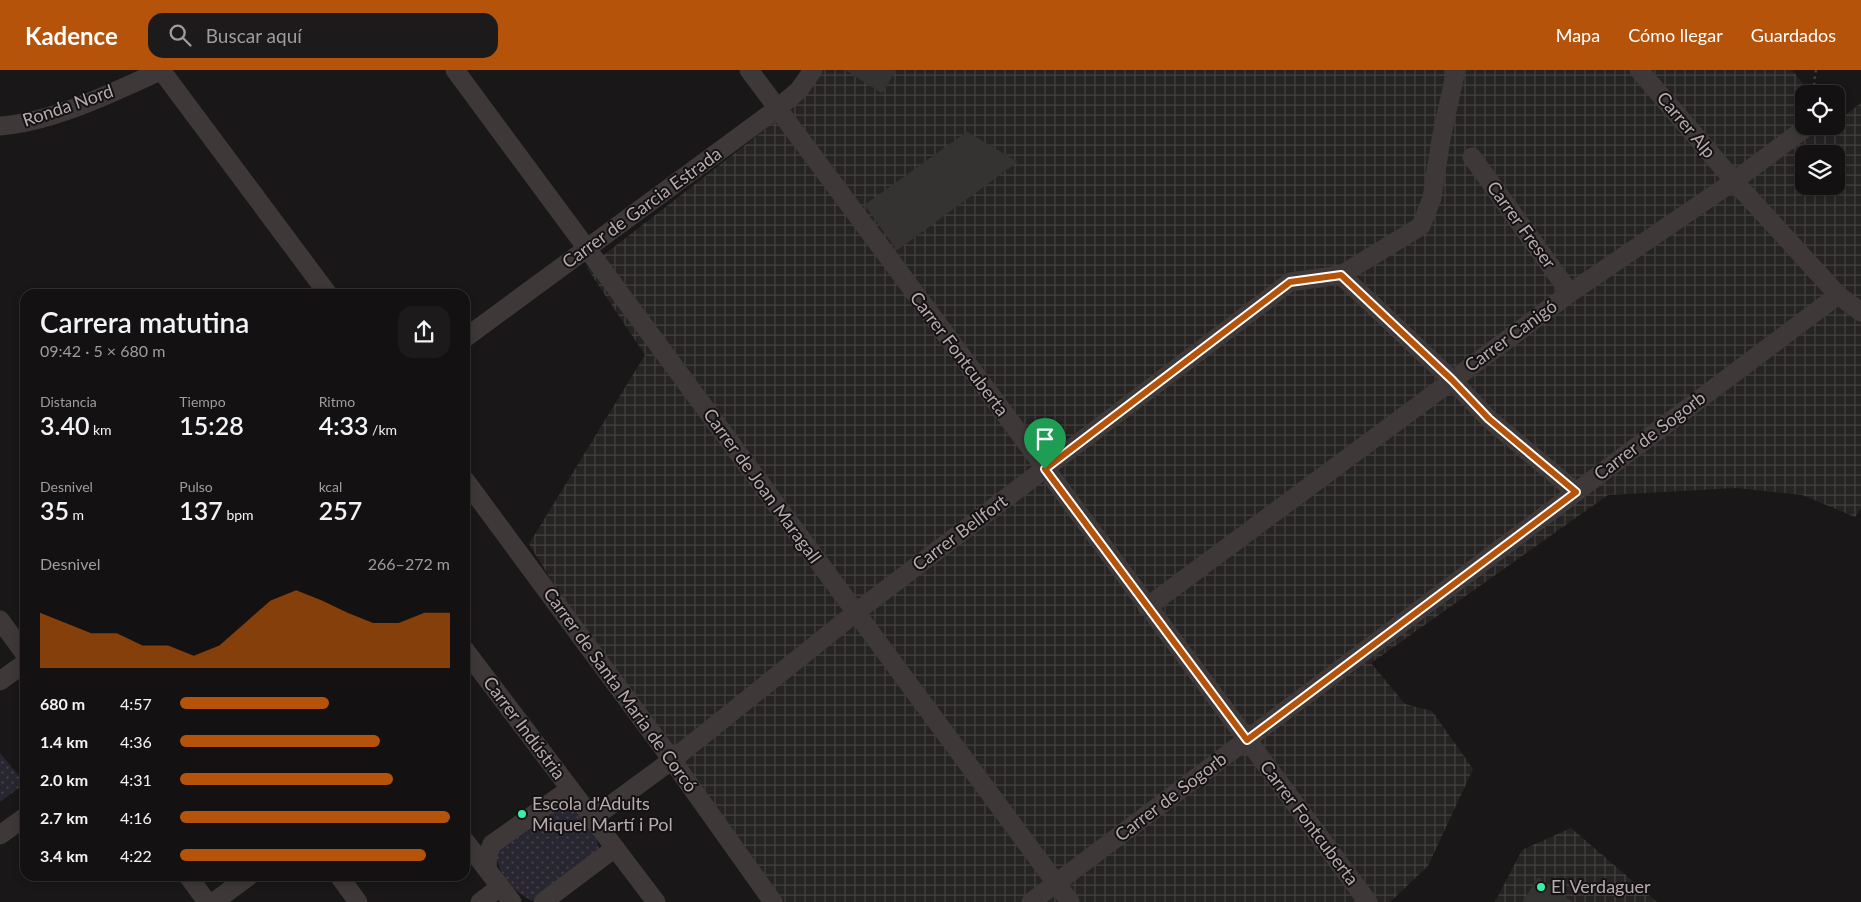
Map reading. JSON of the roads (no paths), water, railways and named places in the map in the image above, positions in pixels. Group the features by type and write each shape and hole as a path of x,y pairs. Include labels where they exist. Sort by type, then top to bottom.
{"street":[{"name":"Ronda Nord","path":"0,119 43,106 134,70"},
{"name":"Ronda Nord","path":"0,126 20,124 80,105 161,70"},
{"path":"161,70 324,289"},
{"name":"Carrer de Joan Maragall","path":"454,70 1070,902"},
{"name":"Carrer Fontcuberta","path":"749,70 1368,902"},
{"name":"Carrer de Garcia Estrada","path":"470,334 778,108 799,90 813,70"},
{"path":"1456,70 1441,139 1432,198 1421,226 1341,275 1452,380 1489,419 1576,492"},
{"name":"Carrer Alp","path":"1639,70 1734,181 1838,295 1861,312"},
{"name":"Carrer Canigó","path":"1147,606 1570,293 1734,181 1796,135"},
{"name":"Carrer Freser","path":"1472,157 1570,293"},
{"name":"Carrer Bellfort","path":"593,818 672,760 855,613 1290,282 1341,275"},
{"name":"Carrer de Sogorb","path":"1031,902 1838,295"},
{"name":"Carrer de Santa Maria de Corcó","path":"470,487 672,760 773,902"},
{"path":"0,620 20,647"},
{"name":"Carrer Indústria","path":"470,657 656,902"},
{"path":"0,681 20,667"},
{"path":"486,868 492,844 570,789"},
{"path":"0,835 20,821"},
{"path":"470,847 512,902"},
{"path":"543,902 615,848"},
{"path":"192,881 207,902"},
{"path":"214,902 242,881"},
{"path":"343,881 358,902"},
{"path":"480,902 500,887"}],"place":[{"name":"Escola d'Adults Miquel Martí i Pol","path":"522,814"},
{"name":"El Verdaguer","path":"1541,887"}]}
